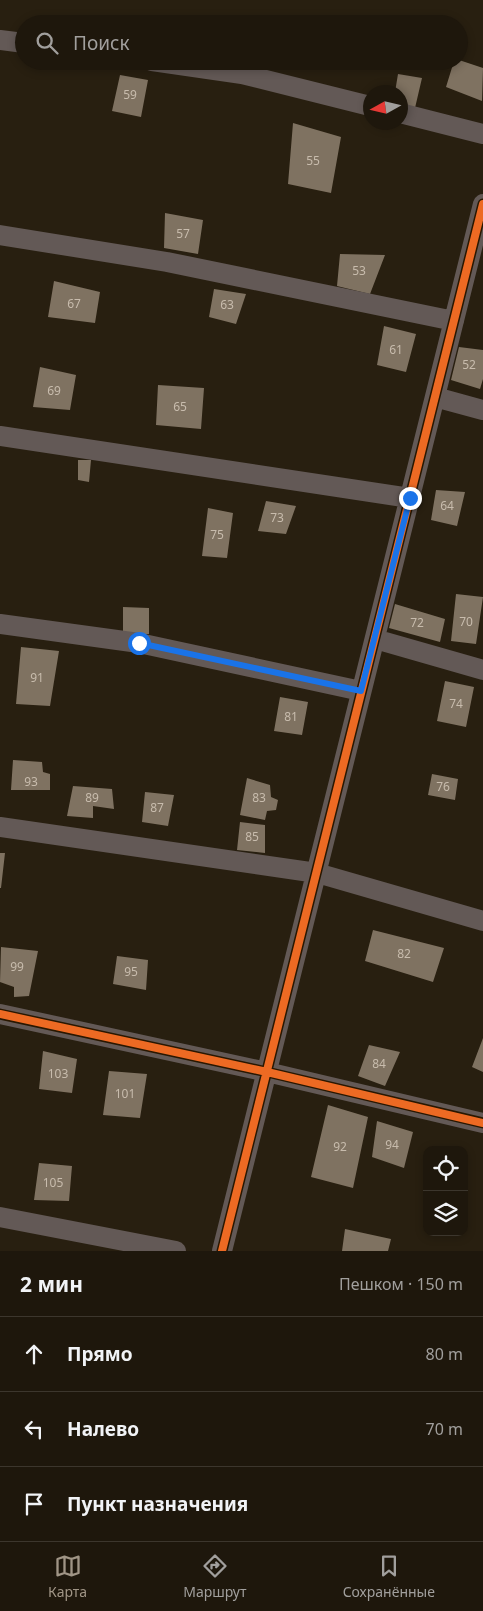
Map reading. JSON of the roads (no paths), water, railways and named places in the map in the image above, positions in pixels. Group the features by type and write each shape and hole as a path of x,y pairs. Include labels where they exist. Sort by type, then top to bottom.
{"street":[{"path":"0,40 15,42"},
{"path":"214,70 242,74 363,104"},
{"path":"408,115 483,134"},
{"path":"222,1251 483,204"},
{"path":"0,235 167,262 454,320"},
{"path":"435,397 483,410"},
{"path":"0,436 410,498"},
{"path":"0,624 139,643 361,691"},
{"path":"375,639 483,670"},
{"path":"0,827 317,873 483,921"},
{"path":"0,1014 267,1072 483,1123"},
{"path":"0,1217 176,1251"}]}
